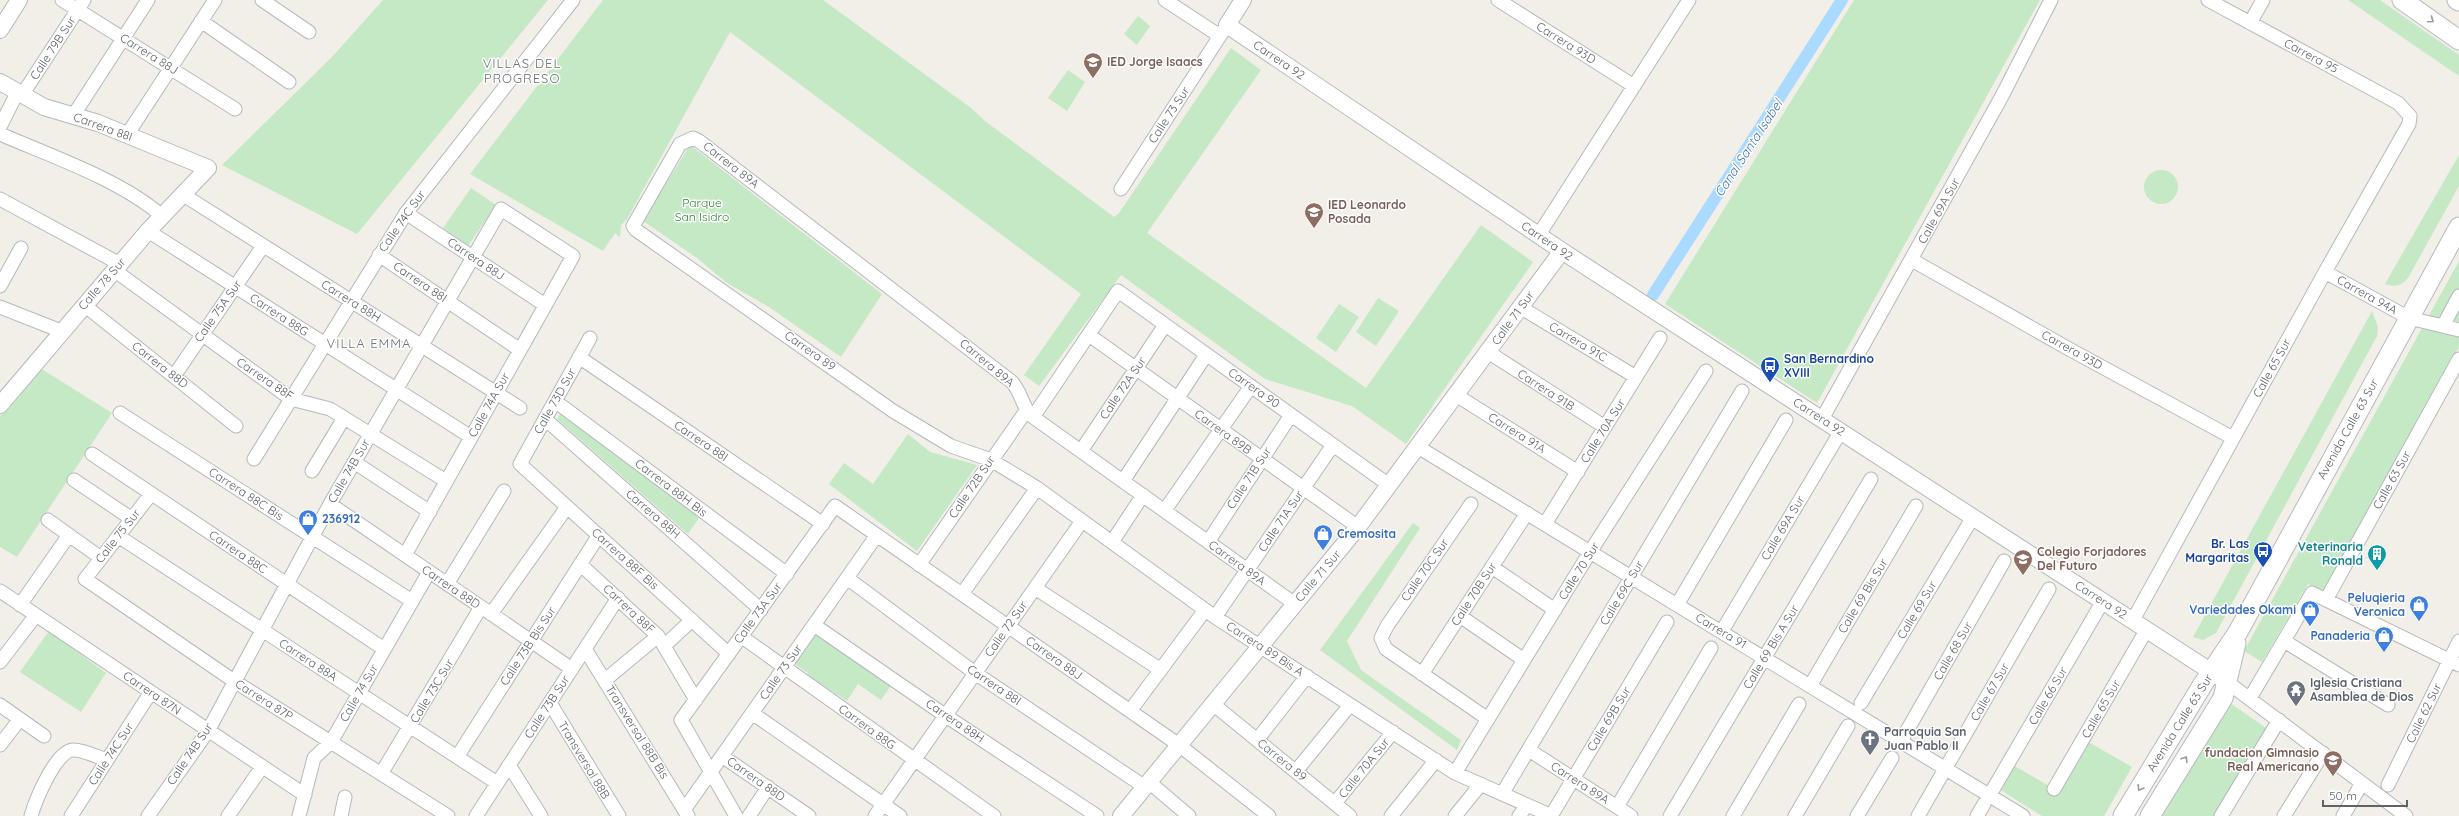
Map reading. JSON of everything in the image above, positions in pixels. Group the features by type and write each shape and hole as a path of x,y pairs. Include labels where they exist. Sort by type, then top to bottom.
{"main road":[{"path":"2402,0 2459,40"},
{"name":"Avenida Calle 63 Sur","path":"2124,816 2219,676 2238,632 2459,227"},
{"name":"Avenida Calle 63 Sur","path":"2150,816 2223,698 2219,676"}],"street":[{"path":"0,30 19,0"},
{"name":"Carrera 88J","path":"62,0 81,5 123,38 235,109"},
{"path":"73,116 148,0"},
{"path":"127,135 215,0"},
{"path":"262,0 309,32"},
{"name":"Calle 74C Sur","path":"254,459 350,301 406,213 573,0"},
{"name":"Carrera 92","path":"1166,0 1224,31 1538,236 2219,676 2406,816"},
{"name":"Calle 73 Sur","path":"1121,189 1243,0"},
{"name":"Carrera 93D","path":"1498,0 1634,86"},
{"path":"1538,236 1689,0"},
{"name":"Calle 69A Sur","path":"1822,419 1912,260 2002,96 2051,0"},
{"name":"Carrera 95","path":"2208,0 2398,103 2410,116"},
{"path":"2250,23 2263,0"},
{"name":"Calle 79B Sur","path":"0,127 19,94 81,5"},
{"path":"201,22 289,82"},
{"name":"Carrera 88I","path":"0,82 44,107 98,123 208,168"},
{"name":"Calle 65 Sur","path":"2133,620 2325,272 2409,124 2410,116"},
{"path":"0,134 74,166 126,192 162,216"},
{"name":"Carrera 89","path":"692,138 680,144 633,226 636,230 893,410 951,446 991,460"},
{"name":"Carrera 89A","path":"692,138 1012,382 1017,388 1030,414 1295,604"},
{"name":"Calle 78 Sur","path":"0,405 61,331 148,231 208,168"},
{"name":"Carrera 88H","path":"182,194 520,408"},
{"name":"Carrera 88F","path":"0,199 117,267 202,334 291,399 330,409 446,481"},
{"name":"Calle 74A Sur","path":"405,555 573,256 501,209"},
{"name":"Calle 74B Sur","path":"148,816 208,730 330,504 501,209"},
{"name":"Carrera 88J","path":"406,213 546,305"},
{"name":"Carrera 88G","path":"148,231 471,437"},
{"name":"Calle 75A Sur","path":"174,376 263,246"},
{"path":"0,286 21,248"},
{"name":"Calle 71 Sur","path":"1121,816 1358,527 1562,251"},
{"name":"Carrera 88I","path":"379,255 520,350"},
{"name":"Carrera 93D","path":"1912,260 2042,334 2233,438"},
{"name":"Carrera 94A","path":"2325,272 2409,318 2459,330"},
{"name":"Calle 72B Sur","path":"919,565 991,460 1030,414 1118,292"},
{"name":"Carrera 90","path":"1118,292 1389,485"},
{"path":"2443,326 2459,296"},
{"name":"Carrera 88D","path":"84,305 236,426"},
{"path":"0,307 61,331"},
{"name":"Carrera 91C","path":"1520,308 1636,377"},
{"name":"Calle 72A Sur","path":"1081,451 1165,325"},
{"name":"Carrera 89B","path":"1088,335 1358,527"},
{"name":"Calle 73D Sur","path":"520,464 590,338"},
{"name":"Calle 70A Sur","path":"1545,524 1660,338"},
{"name":"Carrera 91B","path":"1488,352 1605,427"},
{"path":"1123,481 1206,355"},
{"name":"Carrera 88I","path":"579,358 823,524"},
{"name":"Calle 63 Sur","path":"2326,600 2459,360"},
{"name":"Calle 70 Sur","path":"1455,772 1590,552 1706,371"},
{"path":"1164,510 1251,386"},
{"name":"Calle 69C Sur","path":"1502,794 1742,391"},
{"name":"Carrera 91A","path":"1456,395 1578,472"},
{"name":"Carrera 88H Bis","path":"556,401 787,574"},
{"name":"Carrera 88C Bis","path":"120,413 412,602"},
{"name":"Calle 71B Sur","path":"1208,542 1291,415"},
{"path":"312,471 344,418"},
{"name":"Carrera 88H","path":"545,419 761,610"},
{"path":"1677,605 1786,420"},
{"name":"Calle 69A Sur","path":"1725,626 1841,431"},
{"name":"Calle 71A Sur","path":"1130,711 1161,670 1248,570 1333,445"},
{"name":"Carrera 91","path":"1418,447 2023,816"},
{"name":"Carrera 88C","path":"92,454 384,649"},
{"name":"Carrera 89 Bis A","path":"991,460 1037,488 1210,614 1436,760 1455,772 1551,816"},
{"path":"354,462 430,512"},
{"name":"Carrera 88F Bis","path":"520,464 729,654"},
{"name":"Calle 69 Bis A Sur","path":"1670,816 1871,478"},
{"path":"74,480 132,519"},
{"path":"962,594 1037,488"},
{"path":"447,584 504,491"},
{"name":"Calle 75 Sur","path":"85,579 151,494"},
{"path":"1112,542 1143,495"},
{"name":"Carrera 88D","path":"330,504 572,669"},
{"name":"Calle 70C Sur","path":"1422,674 1386,649 1381,638 1387,626 1471,504"},
{"name":"Carrera 88J","path":"836,506 1179,745 1268,816"},
{"name":"Calle 73A Sur","path":"711,771 681,720 836,506"},
{"name":"Calle 69 Bis Sur","path":"1810,686 1916,506"},
{"name":"Calle 73C Sur","path":"381,774 486,611 567,507"},
{"name":"Calle 70B Sur","path":"1422,674 1527,514"},
{"name":"Calle 69 Sur","path":"1861,703 1973,517"},
{"path":"48,520 101,558"},
{"name":"Calle 72 Sur","path":"875,816 1082,521"},
{"path":"20,605 69,535"},
{"name":"Calle 73B Bis Sur","path":"457,757 599,535"},
{"name":"Calle 73 Sur","path":"687,814 711,771 877,535"},
{"name":"Carrera 88A","path":"118,536 497,784"},
{"name":"Calle 68 Sur","path":"1901,741 2004,561"},
{"name":"Carrera 88F","path":"580,564 618,598 661,641 696,700"},
{"path":"1492,567 1555,610"},
{"name":"Calle 74 Sur","path":"299,816 314,758 331,742 429,572"},
{"name":"Carrera 88I","path":"847,578 975,673 1147,784 1189,816"},
{"name":"Carrera 87P","path":"85,579 234,681 448,816"},
{"path":"1035,588 1161,670"},
{"name":"Calle 67 Sur","path":"1918,816 2049,589"},
{"name":"Carrera 87N","path":"0,591 305,795"},
{"path":"2250,698 2312,593 2454,662"},
{"name":"Calle 73B Sur","path":"476,816 618,598"},
{"name":"Calle 66 Sur","path":"1992,791 2103,601"},
{"path":"0,662 36,615"},
{"path":"1460,616 1524,660"},
{"path":"605,680 692,620"},
{"name":"Calle 69B Sur","path":"1551,816 1667,622"},
{"name":"Carrera 88H","path":"814,624 946,716 1097,816"},
{"name":"Calle 65 Sur","path":"2054,789 2147,629"},
{"name":"Carrera 88G","path":"742,637 994,816"},
{"path":"2284,641 2388,705"},
{"name":"Calle 62 Sur","path":"2388,785 2454,662 2459,641"},
{"path":"1617,807 1711,648"},
{"name":"Transversal 88B Bis","path":"585,649 687,814"},
{"path":"1422,674 1488,719"},
{"path":"1257,740 1307,676"},
{"name":"Calle 74C Sur","path":"71,816 151,692"},
{"name":"Transversal 88B","path":"550,703 619,816"},
{"name":"Carrera 89","path":"1213,704 1350,816"},
{"path":"1733,816 1799,704"},
{"path":"0,705 44,736"},
{"path":"1296,771 1350,705"},
{"path":"752,713 900,816"},
{"path":"0,745 20,719"},
{"path":"2221,816 2279,720"},
{"path":"1795,816 1848,726"},
{"name":"Calle 70A Sur","path":"1335,803 1393,732"},
{"path":"31,816 36,799 44,783 66,753 75,750 107,760"},
{"name":"Carrera 89A","path":"1529,750 1631,816"},
{"path":"2284,816 2323,753"},
{"name":"Carrera 88D","path":"722,756 807,815"},
{"path":"1857,816 1892,758"},
{"path":"1391,816 1436,760"},
{"path":"509,765 541,816"},
{"path":"228,816 262,767"},
{"path":"711,771 736,816"},
{"path":"2342,816 2362,783"},
{"path":"1455,816 1481,784"},
{"path":"749,816 768,788"},
{"path":"341,816 345,797"},
{"path":"1977,816 1984,804"},
{"path":"1519,816 1527,805"}],"green space":[{"path":"383,0 548,0 357,234 222,165 332,57"},
{"path":"603,0 823,0 971,108 985,121 1114,217 1119,213 1231,48 1261,70 1147,233 1366,388 1481,225 1533,262 1406,444 1352,406 1265,379 1121,275 1039,386 1024,375 1081,294 730,32 627,219 621,225 620,237 615,233 603,251 470,174"},
{"path":"1854,0 2040,0 1817,403 1665,304"},
{"path":"2348,0 2380,0 2459,55 2459,76"},
{"path":"1138,16 1150,26 1137,45 1124,34"},
{"path":"1068,70 1085,82 1067,111 1048,98"},
{"name":"Parque San Isidro","path":"690,145 882,294 841,357 769,307 727,283 697,258 643,221"},
{"path":"2459,155 2459,186 2408,278 2403,283 2398,285 2385,284"},
{"path":"2161,170 2173,175 2178,187 2173,199 2161,204 2149,199 2144,187 2149,175"},
{"path":"471,188 496,205 468,246 443,228"},
{"path":"2459,261 2459,347 2325,593 2308,584 2262,662 2244,651"},
{"path":"1378,298 1399,311 1376,346 1356,332"},
{"path":"1339,304 1359,317 1336,352 1316,338"},
{"path":"2372,311 2378,327 2377,336 2216,633 2203,640 2193,637"},
{"path":"40,368 112,413 17,557 0,547 0,416"},
{"path":"563,410 701,515 688,534 557,419"},
{"path":"908,434 930,452 977,465 917,551 829,484 844,463 873,484"},
{"path":"1413,523 1420,528 1347,641 1361,670 1461,740 1457,750 1320,650"},
{"path":"49,631 106,673 81,712 20,672"},
{"path":"817,632 892,684 881,700 858,684 847,701 807,675 808,673 795,664"},
{"path":"2230,703 2272,732 2221,816 2161,816"},
{"path":"2083,739 2132,767 2104,816 2042,816 1999,789 2013,765 2054,789"}],"waterway":[{"name":"Canal Santa Isabel","path":"1653,295 1842,0"}],"place":[{"name":"IED Jorge Isaacs","path":"1093,79"},
{"name":"IED Leonardo Posada","path":"1314,229"},
{"name":"San Bernardino XVIII","path":"1770,383"},
{"name":"236912","path":"308,536"},
{"name":"Cremosita","path":"1323,551"},
{"name":"Br. Las Margaritas","path":"2263,568"},
{"name":"Veterinaria Ronald","path":"2377,571"},
{"name":"Colegio Forjadores Del Futuro","path":"2023,576"},
{"name":"Peluqieria Veronica","path":"2419,622"},
{"name":"Variedades Okami","path":"2310,627"},
{"name":"Panaderia","path":"2384,653"},
{"name":"Iglesia Cristiana Asamblea de Dios","path":"2296,707"},
{"name":"Parroquia San Juan Pablo II","path":"1870,756"},
{"name":"fundacion Gimnasio Real Americano","path":"2333,777"}],"district":[{"name":"VILLAS DEL PROGRESO","path":"522,70"},
{"name":"VILLA EMMA","path":"369,343"}]}
